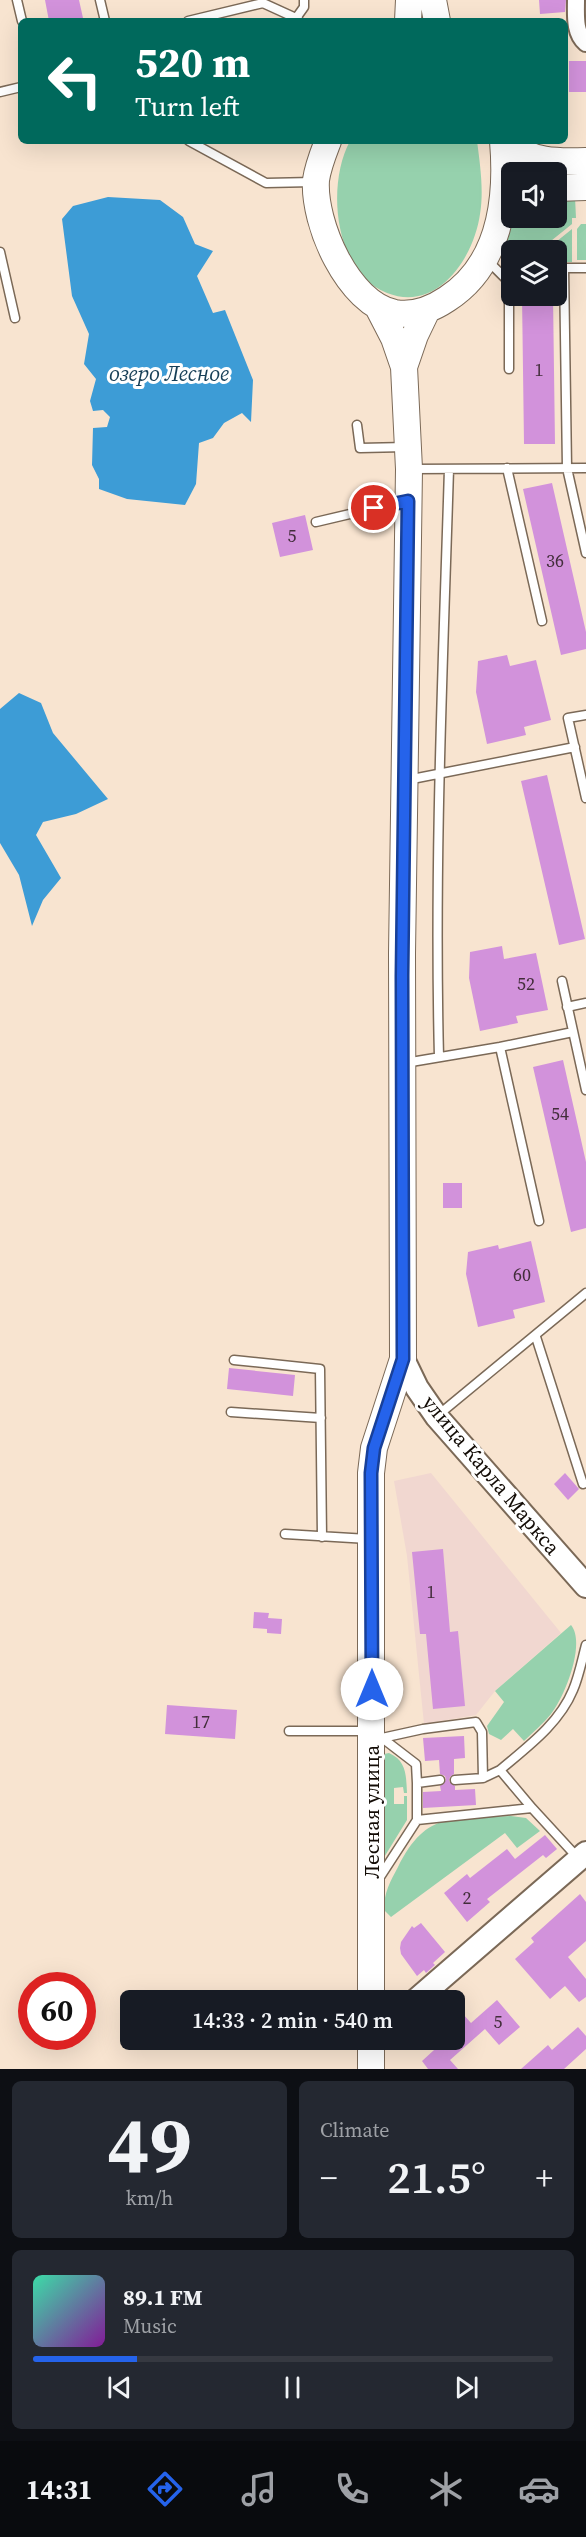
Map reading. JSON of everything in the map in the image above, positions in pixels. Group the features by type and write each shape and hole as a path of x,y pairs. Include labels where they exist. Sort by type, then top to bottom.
{"main road":[{"path":"408,18 409,0"},
{"path":"433,0 436,18"},
{"path":"327,144 316,182 324,228 331,248 351,284 378,307 395,313 427,310 456,294 486,259 496,232 504,198 506,169 503,144"},
{"path":"512,144 517,150 546,160 586,160"},
{"path":"567,188 586,187"},
{"path":"496,232 501,225"},
{"name":"Лесная улица","path":"371,1990 377,1735 371,1473 374,1448 403,1359 401,1063 408,501 404,367 394,338 378,307"},
{"name":"Лесная улица","path":"404,367 415,334 427,310"},
{"name":"улица Карла Маркса","path":"403,1359 417,1388 437,1416 586,1586"},
{"path":"427,1990 584,1855"}],"street":[{"path":"576,0 577,29 580,38 586,43"}],"lane":[{"path":"17,0 21,18"},
{"path":"100,0 104,18"},
{"path":"297,18 304,7 304,0"},
{"path":"200,18 263,3 292,18"},
{"path":"0,92 18,88"},
{"path":"194,144 266,183 316,182"},
{"path":"0,252 15,318"},
{"path":"486,259 509,282 509,369"},
{"path":"586,268 564,268 567,468 586,553"},
{"path":"357,425 360,448 449,469 586,468"},
{"path":"507,468 542,621"},
{"path":"439,1057 437,952 439,774 449,469"},
{"path":"316,522 408,501"},
{"path":"586,715 568,718 586,798"},
{"path":"404,781 575,747"},
{"path":"562,981 586,1090"},
{"path":"567,1007 586,1003"},
{"path":"401,1063 500,1047 573,1032"},
{"path":"500,1047 539,1221"},
{"path":"437,1416 586,1293"},
{"path":"536,1336 583,1484"},
{"path":"234,1360 321,1369 322,1537"},
{"path":"231,1412 321,1418"},
{"path":"285,1534 371,1539"},
{"path":"455,1780 483,1778 500,1770 542,1735 572,1691 586,1645"},
{"path":"289,1731 377,1735 476,1722 482,1732 483,1778"},
{"path":"372,1889 417,1820 416,1764 377,1735"},
{"path":"500,1770 532,1808 584,1855"},
{"path":"417,1783 440,1780"},
{"path":"417,1820 532,1808"}],"shaded area":[{"path":"431,1473 561,1633 495,1691 476,1715 424,1724 407,1556 394,1481"}],"green space":[{"path":"349,144 477,144 482,196 476,231 461,263 437,288 422,295 405,297 387,293 369,283 355,267 346,248 337,203 338,180"},
{"path":"567,197 575,197 576,218 572,218 572,224 552,240 502,240 508,228 567,228"},
{"path":"581,224 586,224 586,260 577,260 577,229"},
{"path":"572,229 572,262 567,262 567,240 558,240"},
{"path":"571,1625 575,1633 576,1644 572,1670 551,1714 524,1741 513,1729 501,1740 489,1734 487,1726 504,1702 495,1691"},
{"path":"389,1753 399,1760 404,1770 407,1793 404,1793 403,1787 394,1788 394,1804 404,1804 404,1796 407,1796 407,1820 383,1859 384,1754"},
{"path":"511,1816 526,1818 540,1831 517,1848 505,1833 391,1917 384,1910 386,1892 398,1867 409,1848 431,1826 458,1819"}],"water":[{"name":"озеро Лесное","path":"108,197 160,200 183,217 195,244 213,251 197,276 213,313 225,310 253,380 251,422 242,413 224,423 213,438 199,443 196,484 185,505 127,499 99,489 99,479 92,465 93,428 107,427 110,417 103,410 93,411 90,401 96,379 84,364 89,334 72,296 62,219 73,206"},
{"path":"19,693 41,703 53,733 108,799 76,814 43,822 36,835 61,878 43,900 32,926 19,875 0,843 0,709"}],"building":[{"path":"45,0 79,0 83,18 48,18"},
{"path":"539,0 566,0 565,12 540,14"},
{"path":"569,61 586,61 586,92 569,92"},
{"path":"522,306 553,306 555,444 524,444"},
{"path":"552,483 586,632 586,649 561,655 523,489"},
{"path":"305,515 313,550 280,557 272,523"},
{"path":"507,655 510,666 536,660 551,720 524,727 526,735 487,744 476,692 478,661"},
{"path":"547,775 585,939 559,945 521,781"},
{"path":"502,946 504,959 536,953 548,1010 516,1016 518,1023 480,1031 469,978 470,952"},
{"path":"563,1060 586,1162 586,1228 571,1232 533,1067"},
{"path":"443,1183 462,1183 462,1208 443,1208"},
{"path":"531,1241 545,1302 513,1310 515,1318 478,1327 466,1274 468,1252 498,1245 499,1249"},
{"path":"229,1368 295,1375 293,1396 227,1389"},
{"path":"565,1473 579,1489 568,1500 554,1484"},
{"path":"443,1549 450,1632 458,1631 465,1706 433,1709 426,1634 420,1634 412,1552"},
{"path":"254,1612 269,1613 268,1618 282,1619 281,1634 267,1633 267,1629 253,1628"},
{"path":"167,1705 237,1710 235,1739 165,1734"},
{"path":"464,1736 465,1758 454,1759 454,1774 449,1781 455,1786 455,1790 475,1789 476,1805 423,1808 423,1792 441,1791 440,1786 446,1780 445,1776 440,1774 439,1760 425,1761 423,1738"},
{"path":"545,1835 557,1849 546,1858 543,1855 487,1899 490,1902 467,1922 444,1893 467,1874 470,1878 507,1849 515,1859"},
{"path":"580,1894 586,1902 586,1941 568,1957 586,1979 586,1997 579,2002 565,1986 550,1999 515,1959 534,1942 531,1938"},
{"path":"421,1923 445,1952 426,1973 424,1970 417,1976 401,1954 400,1948 401,1942 412,1926 414,1928"},
{"path":"497,2000 520,2027 499,2045 485,2029 465,2047 465,2016 471,2023"},
{"path":"578,2027 586,2036 586,2049 564,2069 521,2069 548,2045 552,2050"},
{"path":"434,2050 461,2050 450,2060 458,2069 428,2069 422,2061"}],"route":[{"path":"372,1689 371,1473 374,1448 403,1359 401,1063 408,501 374,508"}]}
